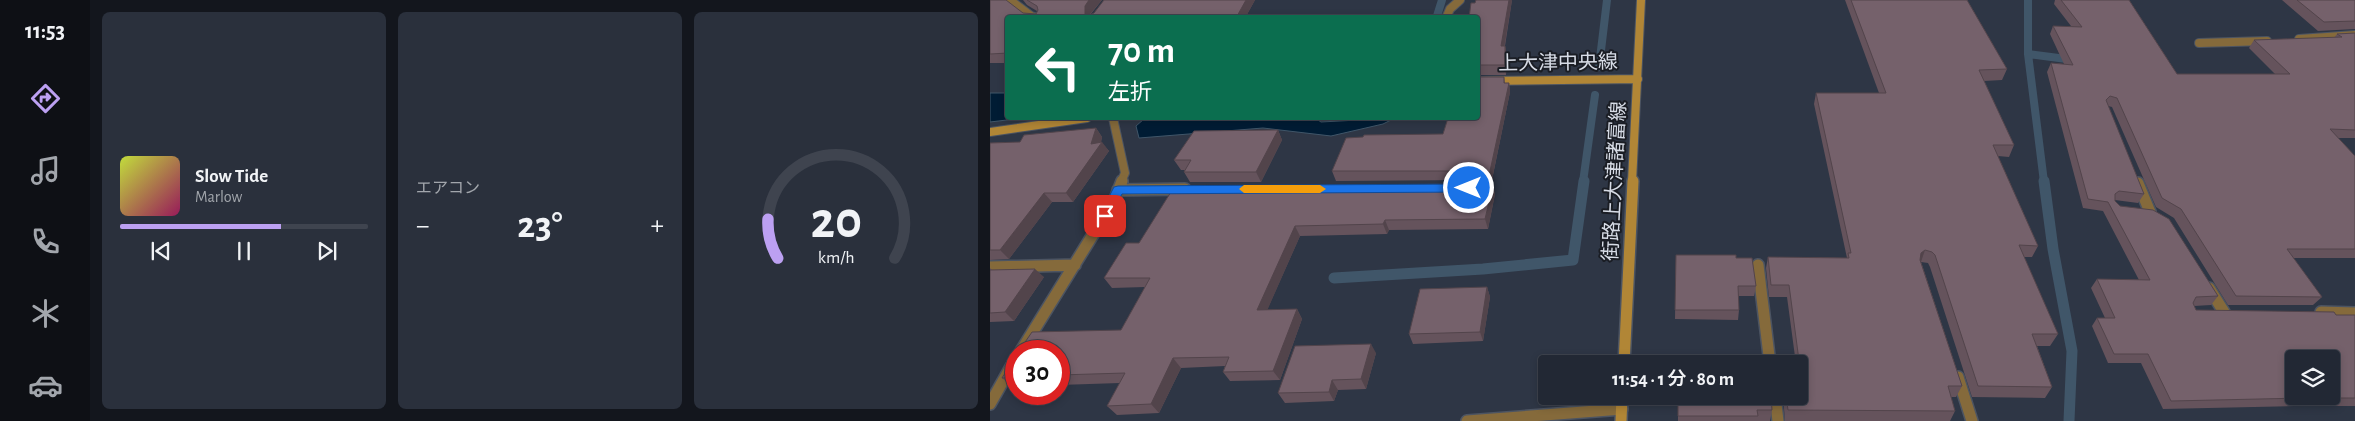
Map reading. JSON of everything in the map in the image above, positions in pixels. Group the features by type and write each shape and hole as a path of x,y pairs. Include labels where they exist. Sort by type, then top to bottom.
{"street":[{"path":"1010,0 1030,15"},
{"path":"1447,15 1450,9 1460,0"},
{"name":"街路上大津諸富線","path":"1624,355 1641,0"},
{"path":"2288,40 2355,35"},
{"path":"2199,43 2278,40"},
{"name":"上大津中央線","path":"1480,81 1638,79"},
{"path":"990,132 1073,120"},
{"path":"1028,340 1115,200 1124,173 1113,120"},
{"path":"2135,177 2150,212"},
{"path":"1118,190 1196,190"},
{"path":"2133,209 2150,212 2162,219"},
{"path":"990,267 1075,265"},
{"path":"1758,265 1769,355"},
{"path":"2204,279 2229,312 2209,312"},
{"path":"2308,312 2355,313"},
{"path":"1955,367 1972,421"},
{"path":"990,404 1005,377"},
{"path":"1776,405 1778,421"},
{"path":"1466,421 1622,409"}],"water":[{"path":"990,93 1005,93 1005,120 1007,120 990,122"},
{"path":"1143,120 1318,120 1321,122 1391,120 1383,124 1331,136 1263,128 1139,138 1136,126"}],"building":[{"path":"990,0 1006,0 1023,13 1036,14 1037,6 1027,0 1089,0 1085,6 1085,14 1089,15 1005,15 1005,53 990,54"},
{"path":"1104,0 1246,0 1238,15 1089,15 1094,13"},
{"path":"1476,0 1509,0 1501,46 1505,46 1505,65 1480,65 1480,15 1469,15 1471,3 1475,3"},
{"path":"1851,0 1967,0 2007,69 1979,70 2014,145 1993,145 2038,246 2019,245 2058,334 2032,334 2052,387 1978,386 1935,255 1925,250 1921,253 1920,260 1962,386 1948,386 1955,411 1788,410 1787,405 1808,405 1808,355 1798,355 1789,285 1771,285 1768,257 1849,258 1848,253 1851,253 1816,93 1886,93"},
{"path":"2061,0 2129,0 2177,74 2290,74 2254,40 2342,37 2337,34 2355,33 2355,130 2330,129 2355,156 2355,249 2287,249 2322,297 2236,296 2181,209 2162,198 2117,98 2110,96 2106,100 2144,194 2119,191 2115,194 2115,201 2120,206 2153,210 2169,219 2218,296 2196,297 2193,303 2196,310 2334,312 2336,315 2355,315 2355,398 2340,398 2340,350 2285,350 2285,398 2171,401 2148,354 2114,354 2097,318 2115,318 2097,279 2150,280 2108,202 2088,199 2051,63 2073,65 2053,26 2082,27"},
{"path":"2297,0 2355,0 2355,21 2324,22"},
{"path":"1480,77 1504,77 1504,83 1509,83 1487,185 1493,185 1485,219 1385,220 1383,224 1295,226 1257,310 1297,309 1273,371 1223,372 1229,357 1173,358 1151,404 1107,406 1125,373 1070,375 1070,340 1027,340 1032,332 1121,330 1150,278 1104,278 1126,243 1139,243 1174,187 1471,184 1473,181 1473,175 1466,171 1332,171 1346,138 1363,137 1364,135 1443,134 1447,120 1480,120"},
{"path":"1096,128 1091,144 1102,142 1066,193 1044,193 1000,250 990,250 990,143 1020,142 1024,135"},
{"path":"1278,130 1256,172 1184,172 1191,160 1174,160 1194,131"},
{"path":"1676,255 1736,255 1736,258 1752,258 1756,286 1738,286 1739,310 1675,310"},
{"path":"1035,269 1005,312 990,313 990,270"},
{"path":"1487,287 1480,332 1409,334 1420,289"},
{"path":"1371,344 1361,379 1332,380 1329,392 1278,393 1295,346"},
{"path":"1678,405 1772,405 1772,410 1757,410 1758,416 1678,416"}],"waterway":[{"path":"1437,15 1442,0"},
{"path":"1599,67 1607,0"},
{"path":"2028,0 2028,54"},
{"path":"2028,54 2074,60"},
{"path":"2028,54 2044,182"},
{"path":"1583,182 1595,95"},
{"path":"1334,278 1483,269 1573,260 1584,181"},
{"path":"2044,181 2053,249 2072,351 2069,421"}],"slow traffic":[{"path":"1244,189 1320,189"}],"route":[{"path":"1105,216 1115,200 1118,190 1469,188"}]}
